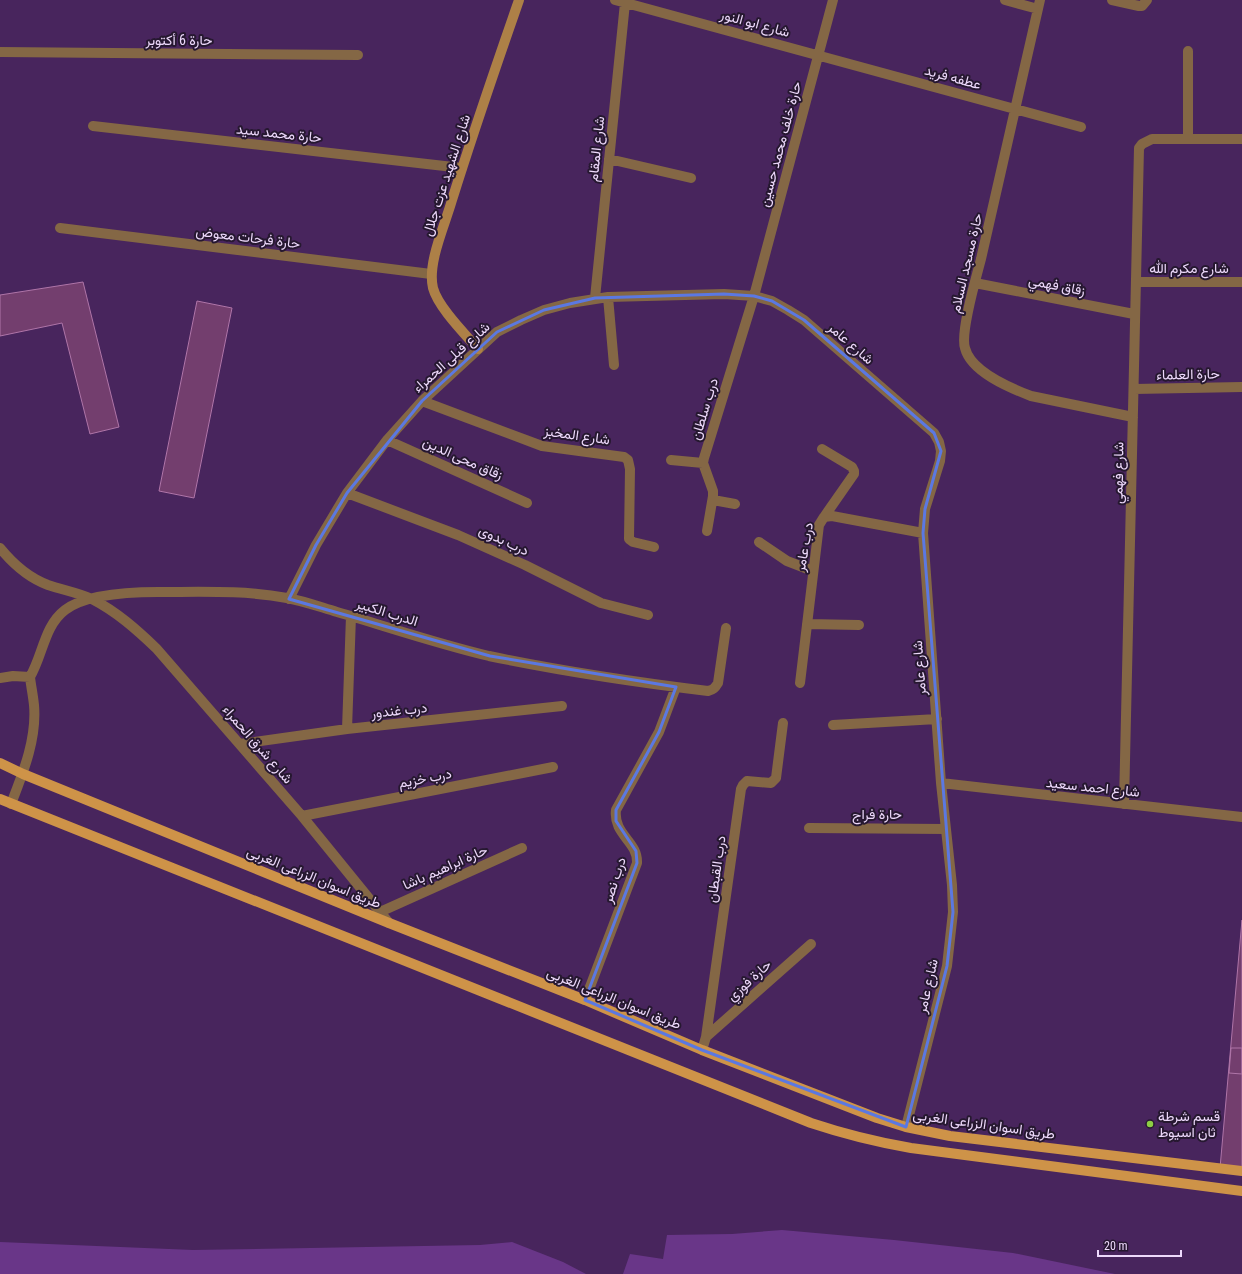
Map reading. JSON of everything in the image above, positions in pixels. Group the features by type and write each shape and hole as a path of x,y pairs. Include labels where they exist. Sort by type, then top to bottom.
{"main road":[{"name":"طريق اسوان الزراعى الغربى","path":"0,763 23,774 389,923 585,1000 702,1050 855,1110 906,1127 950,1136 1242,1171"},
{"path":"0,799 810,1123 844,1134 911,1148 1242,1191"}],"street":[{"name":"شارع الشهيد عزت جلال","path":"478,349 439,301 434,289 431,274 435,256 462,168 518,0"},
{"name":"شارع ابو النور","path":"615,0 818,55"},
{"name":"حارة خلف محمد حسين","path":"754,296 833,0"},
{"path":"1005,0 1039,5"},
{"path":"1112,0 1142,6 1146,0"},
{"name":"شارع المقام","path":"595,298 625,3"},
{"name":"حارة مسجد السلام","path":"1039,5 975,283 964,336 964,348 968,357 975,366 1002,382 1031,396 1133,417"},
{"path":"1188,51 1188,139 1242,139"},
{"name":"حارة 6 أكتوبر","path":"0,52 358,55"},
{"name":"عطفه فريد","path":"818,55 1081,126"},
{"name":"حارة محمد سيد","path":"93,126 462,168"},
{"name":"شارع فهمي","path":"1124,804 1138,154 1139,148 1142,144 1152,139 1188,139"},
{"path":"609,159 691,178"},
{"name":"حارة فرحات معوض","path":"60,228 431,274"},
{"name":"شارع مكرم الله","path":"1136,282 1242,282"},
{"name":"زقاق فهمي","path":"975,283 1134,314"},
{"name":"شارع قبلى الحمراء","path":"289,598 316,544 347,493 388,440 422,401 497,332 544,310 570,302 595,298 724,294 754,296"},
{"name":"درب سلطان","path":"703,463 754,296"},
{"name":"شارع عامر","path":"754,296 772,301 804,320 934,434 939,442 941,451 940,461 925,510 923,533 941,783 952,885 953,912 947,966 906,1127"},
{"path":"608,297 614,365"},
{"name":"حارة العلماء","path":"1134,389 1242,387"},
{"name":"شارع المخبز","path":"422,401 542,446 624,457 628,460 630,469 629,539 633,542 654,547"},
{"name":"زقاق محى الدين","path":"388,440 528,503"},
{"path":"822,449 852,467 854,471 854,474 824,517"},
{"path":"671,460 703,463 713,491 713,500 707,531"},
{"name":"درب بدوى","path":"347,493 458,534 601,603 648,615"},
{"path":"713,500 735,504"},
{"name":"درب عامر","path":"800,683 819,525 824,517 832,516 923,533"},
{"path":"759,542 787,561 813,571"},
{"path":"0,548 16,565 30,576 47,585 91,599"},
{"name":"الدرب الكبير","path":"30,677 35,668 48,633 55,620 65,610 77,603 91,599 136,592 256,593 289,598 452,647 490,656 611,678 676,688 708,691 716,687 718,683 726,628"},
{"name":"شارع شرق الحمراء","path":"91,599 117,614 156,648 302,816 389,923"},
{"path":"348,730 351,616"},
{"path":"807,624 858,625"},
{"path":"0,678 13,676 30,677 34,706 32,734 23,774 11,804"},
{"name":"درب نصر","path":"585,1000 638,857 636,850 618,827 616,821 616,810 659,732 676,688"},
{"name":"درب غندور","path":"240,744 348,730 562,706"},
{"path":"833,725 937,719"},
{"name":"درب القبطان","path":"702,1050 706,1037 741,790 743,784 747,781 771,783 776,778 783,723"},
{"name":"درب خزيم","path":"302,816 553,767"},
{"name":"شارع احمد سعيد","path":"941,783 1242,817"},
{"name":"حارة فراج","path":"809,828 946,829"},
{"name":"حارة ابراهيم باشا","path":"380,912 522,848"},
{"name":"حارة فوزي","path":"706,1037 811,944"}],"highlighted area":[{"path":"724,294 754,296 772,301 804,320 934,433 941,451 925,509 923,533 953,912 947,966 906,1127 702,1050 585,1000 637,863 636,851 616,821 616,810 659,732 676,687 490,656 289,599 316,545 347,493 422,401 497,332 544,310 595,298"}],"shaded area":[{"path":"782,1230 1013,1253 1115,1274 623,1274 630,1254 663,1259 667,1235 732,1234"},
{"path":"0,1242 193,1250 480,1245 512,1242 563,1262 586,1274 0,1274"}],"building":[{"path":"83,282 119,427 90,434 62,323 0,336 0,295"},
{"path":"197,301 232,308 194,498 159,491"},
{"path":"1242,920 1242,1171 1220,1168"},
{"path":"1231,1048 1242,1048 1242,1074 1229,1073"}],"place":[{"name":"قسم شرطة ثان اسيوط","path":"1150,1124"}]}
